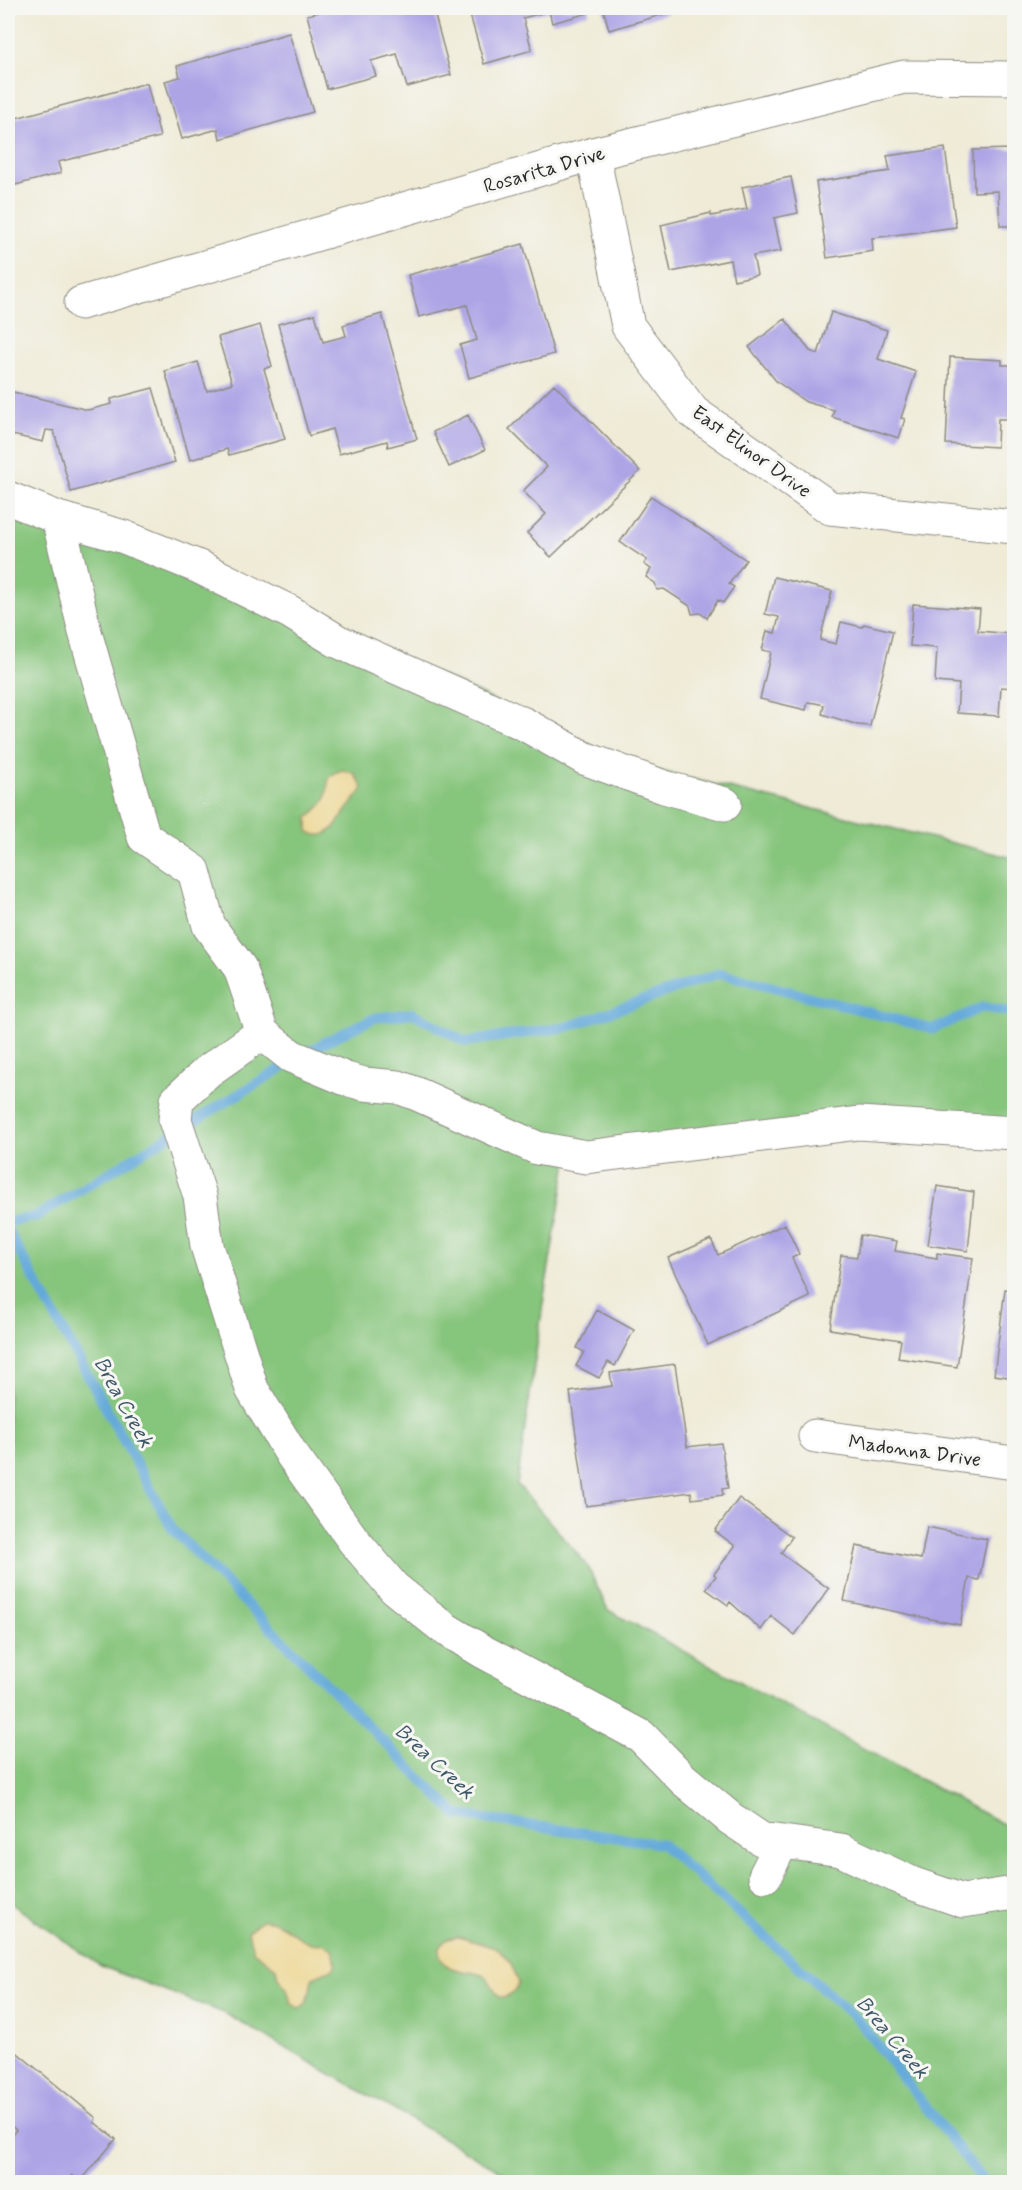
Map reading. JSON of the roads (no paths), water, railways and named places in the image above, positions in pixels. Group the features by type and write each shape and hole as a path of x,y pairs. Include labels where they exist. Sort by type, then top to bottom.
{"street":[{"name":"Rosarita Drive","path":"81,303 593,154 904,77 1014,78"},
{"name":"East Elinor Drive","path":"593,154 628,326 693,412 830,508 1014,527"},
{"path":"8,498 58,518 124,537 199,567 290,612 337,641 524,724 584,758 664,787 725,804"},
{"path":"58,518 86,632 144,837 195,871 209,926 240,968 262,1033 291,1056 346,1079 364,1084 398,1087 468,1115 537,1148 586,1157 859,1123 1014,1133"},
{"path":"262,1033 208,1071 177,1100 175,1120 200,1196 207,1246 252,1389 292,1455 360,1549 394,1588 436,1621 482,1651 641,1736 682,1779 731,1819 761,1839 841,1850 911,1883 963,1901 1014,1893"},
{"name":"Madonna Drive","path":"815,1436 1014,1463"},
{"path":"765,1876 782,1842"}],"waterway":[{"path":"8,1222 37,1216 325,1042 374,1018 413,1013 465,1042 567,1027 720,973 933,1029 983,1007 1014,1013"},
{"name":"Brea Creek","path":"8,1231 173,1530 457,1815 662,1844 858,2020 984,2182"}]}
